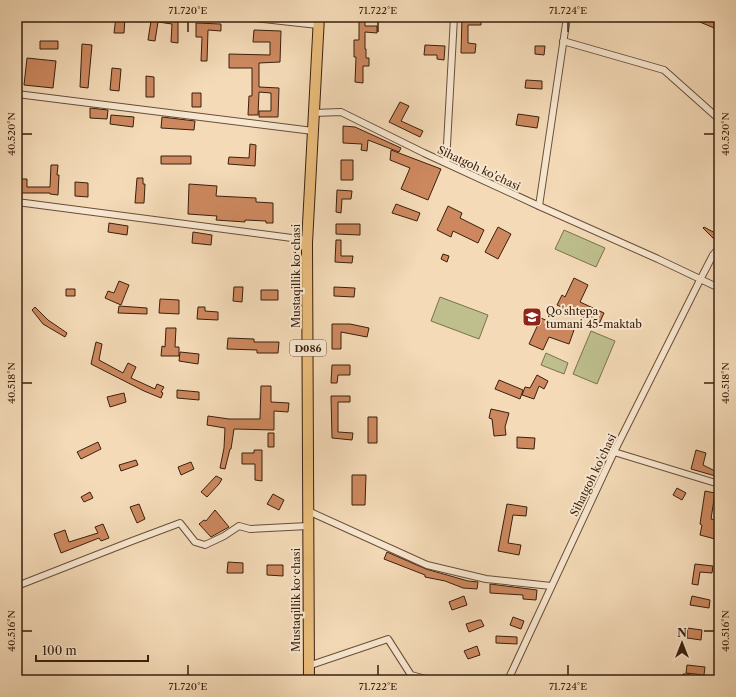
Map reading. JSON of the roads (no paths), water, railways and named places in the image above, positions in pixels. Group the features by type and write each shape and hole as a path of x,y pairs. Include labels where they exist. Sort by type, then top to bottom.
{"main road":[{"name":"Mustaqillik koʻchasi","path":"309,680 308,240 319,21"}],"street":[{"path":"17,36 18,17"},
{"path":"246,17 319,21"},
{"path":"446,163 454,17"},
{"path":"539,206 566,17"},
{"path":"563,41 664,70 719,119"},
{"path":"17,94 313,130"},
{"name":"Sihatgoh ko'chasi","path":"314,113 341,112 446,163 539,206 658,258 700,280 719,288"},
{"path":"17,202 308,240"},
{"name":"Sihatgoh ko'chasi","path":"508,680 614,452 700,280 713,255 719,248"},
{"path":"614,452 719,484"},
{"path":"308,511 427,565 486,579 551,586"},
{"path":"17,586 180,524 195,542 205,545 240,526 250,529 308,526"},
{"path":"308,666 388,639 411,675 430,680"}],"place":[{"name":"Qo'shtepa tumani 45-maktab","path":"532,317"}]}
